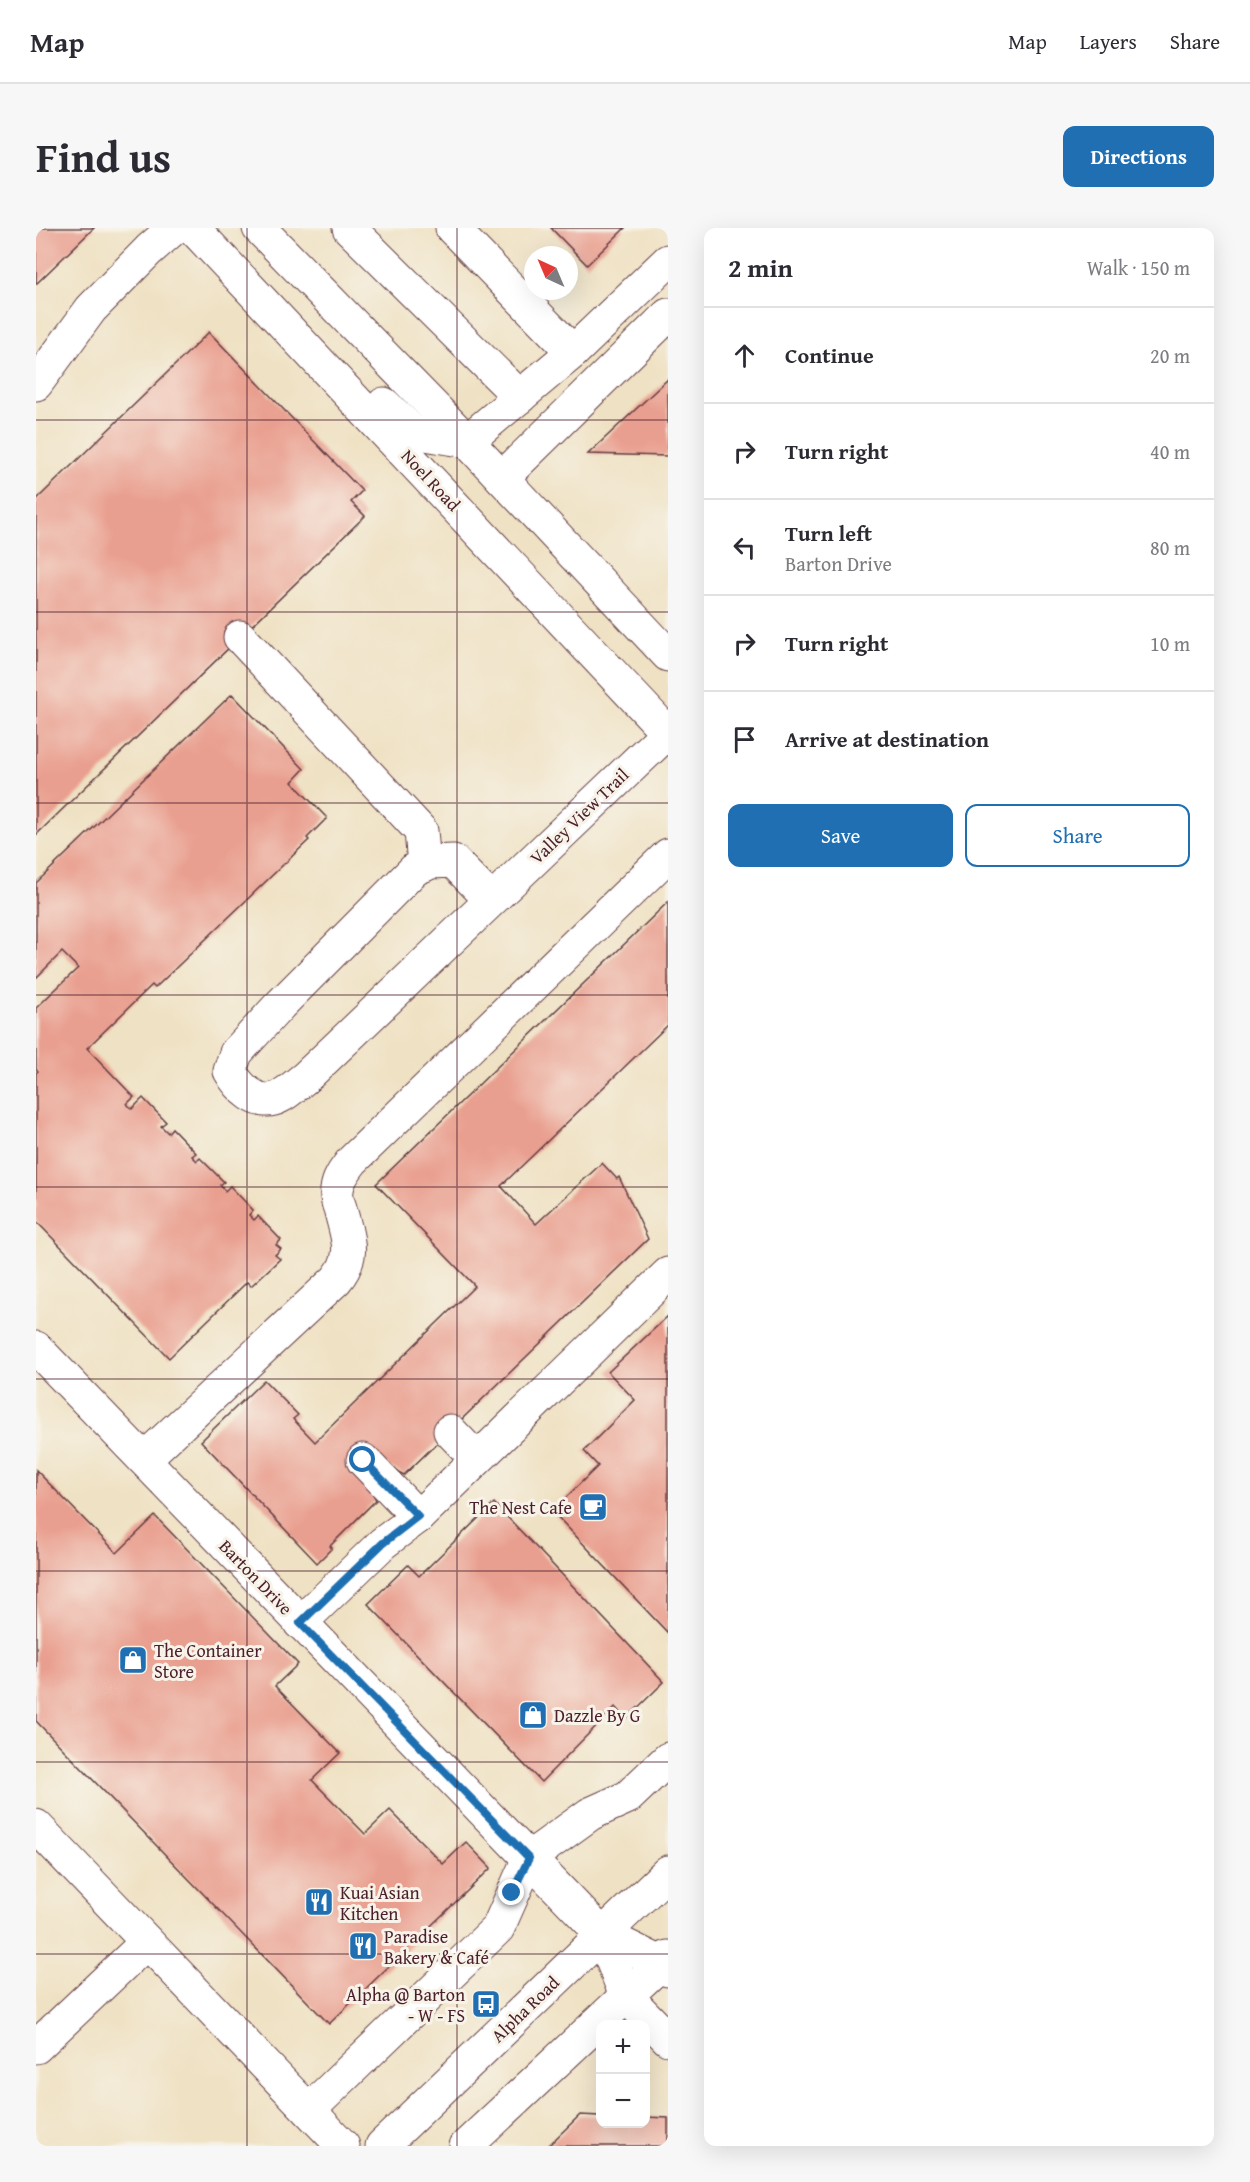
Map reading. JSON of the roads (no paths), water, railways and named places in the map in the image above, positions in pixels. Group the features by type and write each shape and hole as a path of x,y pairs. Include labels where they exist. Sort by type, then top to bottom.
{"street":[{"path":"36,384 91,309 174,228"},
{"name":"Noel Road","path":"193,228 668,732"},
{"path":"260,228 467,441 668,655"},
{"path":"349,228 520,397"},
{"path":"452,228 573,352"},
{"path":"346,389 384,404 413,432 467,441 573,352 668,261"},
{"path":"502,478 668,315"},
{"path":"240,638 421,831 424,865 431,862 453,861 491,900"},
{"name":"Valley View Trail","path":"424,865 415,869 280,1005 236,1053 230,1071 238,1086 256,1098 278,1098 306,1077 668,732"},
{"path":"144,1459 336,1280 346,1268 349,1255 348,1238 336,1190 341,1175 352,1161 668,855"},
{"path":"300,1623 383,1543 418,1516 668,1274"},
{"name":"Barton Drive","path":"36,1348 602,1934"},
{"path":"450,1431 477,1459"},
{"path":"363,1460 418,1516"},
{"path":"309,2110 498,1928 529,1858 590,1814 628,1797 668,1759"},
{"path":"36,1826 343,2146"},
{"name":"Alpha Road","path":"382,2146 668,1872"},
{"path":"466,2146 626,1996 666,1963 602,1934"},
{"path":"602,1934 626,1996 668,2039"},
{"path":"36,2047 147,1942"}],"place":[{"name":"The Nest Cafe","path":"593,1507"},
{"name":"The Container Store","path":"133,1660"},
{"name":"Dazzle By G","path":"533,1715"},
{"name":"Kuai Asian Kitchen","path":"319,1902"},
{"name":"Paradise Bakery & Café","path":"363,1946"},
{"name":"Alpha @ Barton - W - FS","path":"486,2004"}]}
